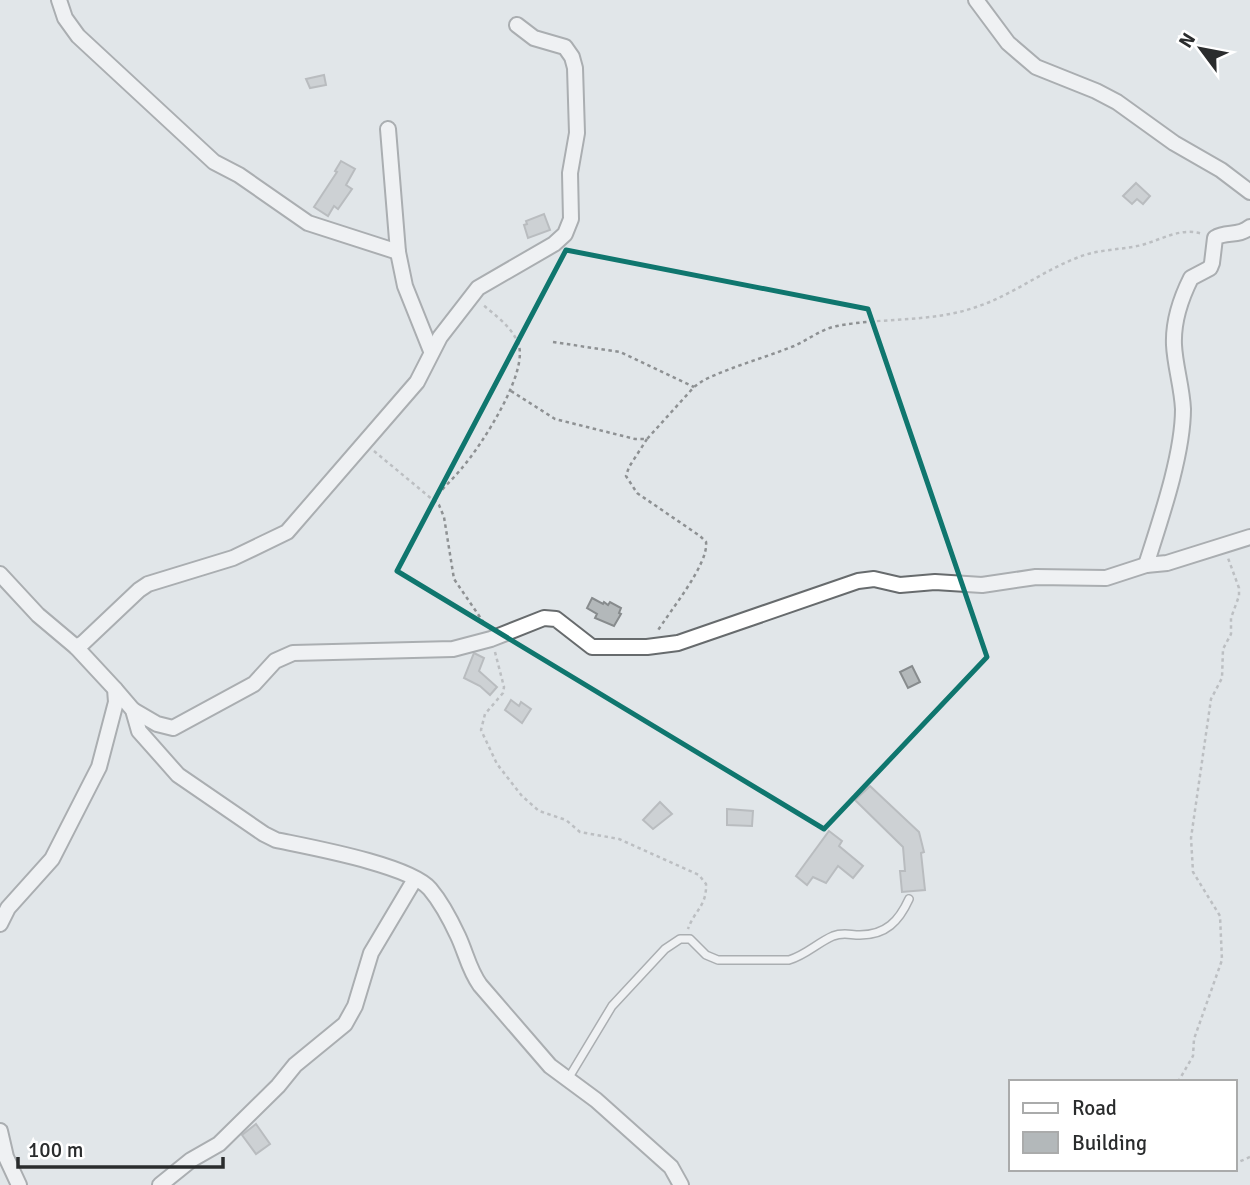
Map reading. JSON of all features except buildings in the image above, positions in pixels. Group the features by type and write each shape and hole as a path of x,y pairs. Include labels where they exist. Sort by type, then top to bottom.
{"street":[{"path":"59,0 65,18 78,36 214,162 239,174 308,223 398,252"},
{"path":"976,0 1008,43 1036,67 1117,102 1250,192"},
{"path":"76,647 148,584 233,558 286,531 416,382 431,351 471,296 489,280 554,244 565,234 571,219 569,173 578,124 575,68 565,47 534,38 517,25"},
{"path":"388,129 398,252 405,286 431,351"},
{"path":"1146,565 1163,511 1183,408 1174,328 1191,278 1206,272 1212,263 1215,238 1241,233 1250,227"},
{"path":"152,743 173,728 254,684 275,661 293,653 453,649 492,638 537,619 552,618 592,647 678,643 858,581 874,579 900,585 935,582 982,585 1036,577 1106,578 1146,565 1167,563 1250,537"},
{"path":"0,574 38,615 76,647 133,710 157,724 173,728"},
{"path":"0,924 8,908 52,859 96,775 114,715 115,689"},
{"path":"133,710 139,731 187,783 264,834 276,840 365,859 429,887 458,936 472,974 480,985 550,1066 596,1100 671,1167 681,1185"},
{"path":"160,1185 191,1160 219,1144 278,1086 295,1065 345,1024 355,1006 371,953 415,879"},
{"path":"0,1131 6,1157 19,1185"}],"lane":[{"path":"567,1079 612,1006 665,949 686,937 706,955 718,960 789,960 807,953 835,935 860,935 885,930 901,917 909,899"}],"path":[{"path":"647,646 699,566 707,549 706,542 700,536 637,493 626,476 647,439 694,387 712,376 796,345 836,326 922,319 959,312 981,306 1081,256 1143,245 1182,232 1192,231 1215,238"},
{"path":"433,499 465,465 511,391 519,366 518,343 506,325 471,296"},
{"path":"553,342 621,352 694,387"},
{"path":"511,391 555,419 635,439 647,439"},
{"path":"367,438 378,454 439,505 444,517 454,579 492,638 504,680 503,693 485,713 481,730 497,764 514,788 539,811 566,820 580,832 619,839 699,875 706,884 704,903 690,922 686,937"},
{"path":"1179,1080 1193,1055 1194,1039 1222,960 1220,916 1194,872 1191,838 1211,699 1222,677 1223,649 1231,634 1231,618 1239,596 1239,588 1224,545"}],"highlighted area":[{"path":"566,250 868,309 987,657 824,829 397,571"}]}
